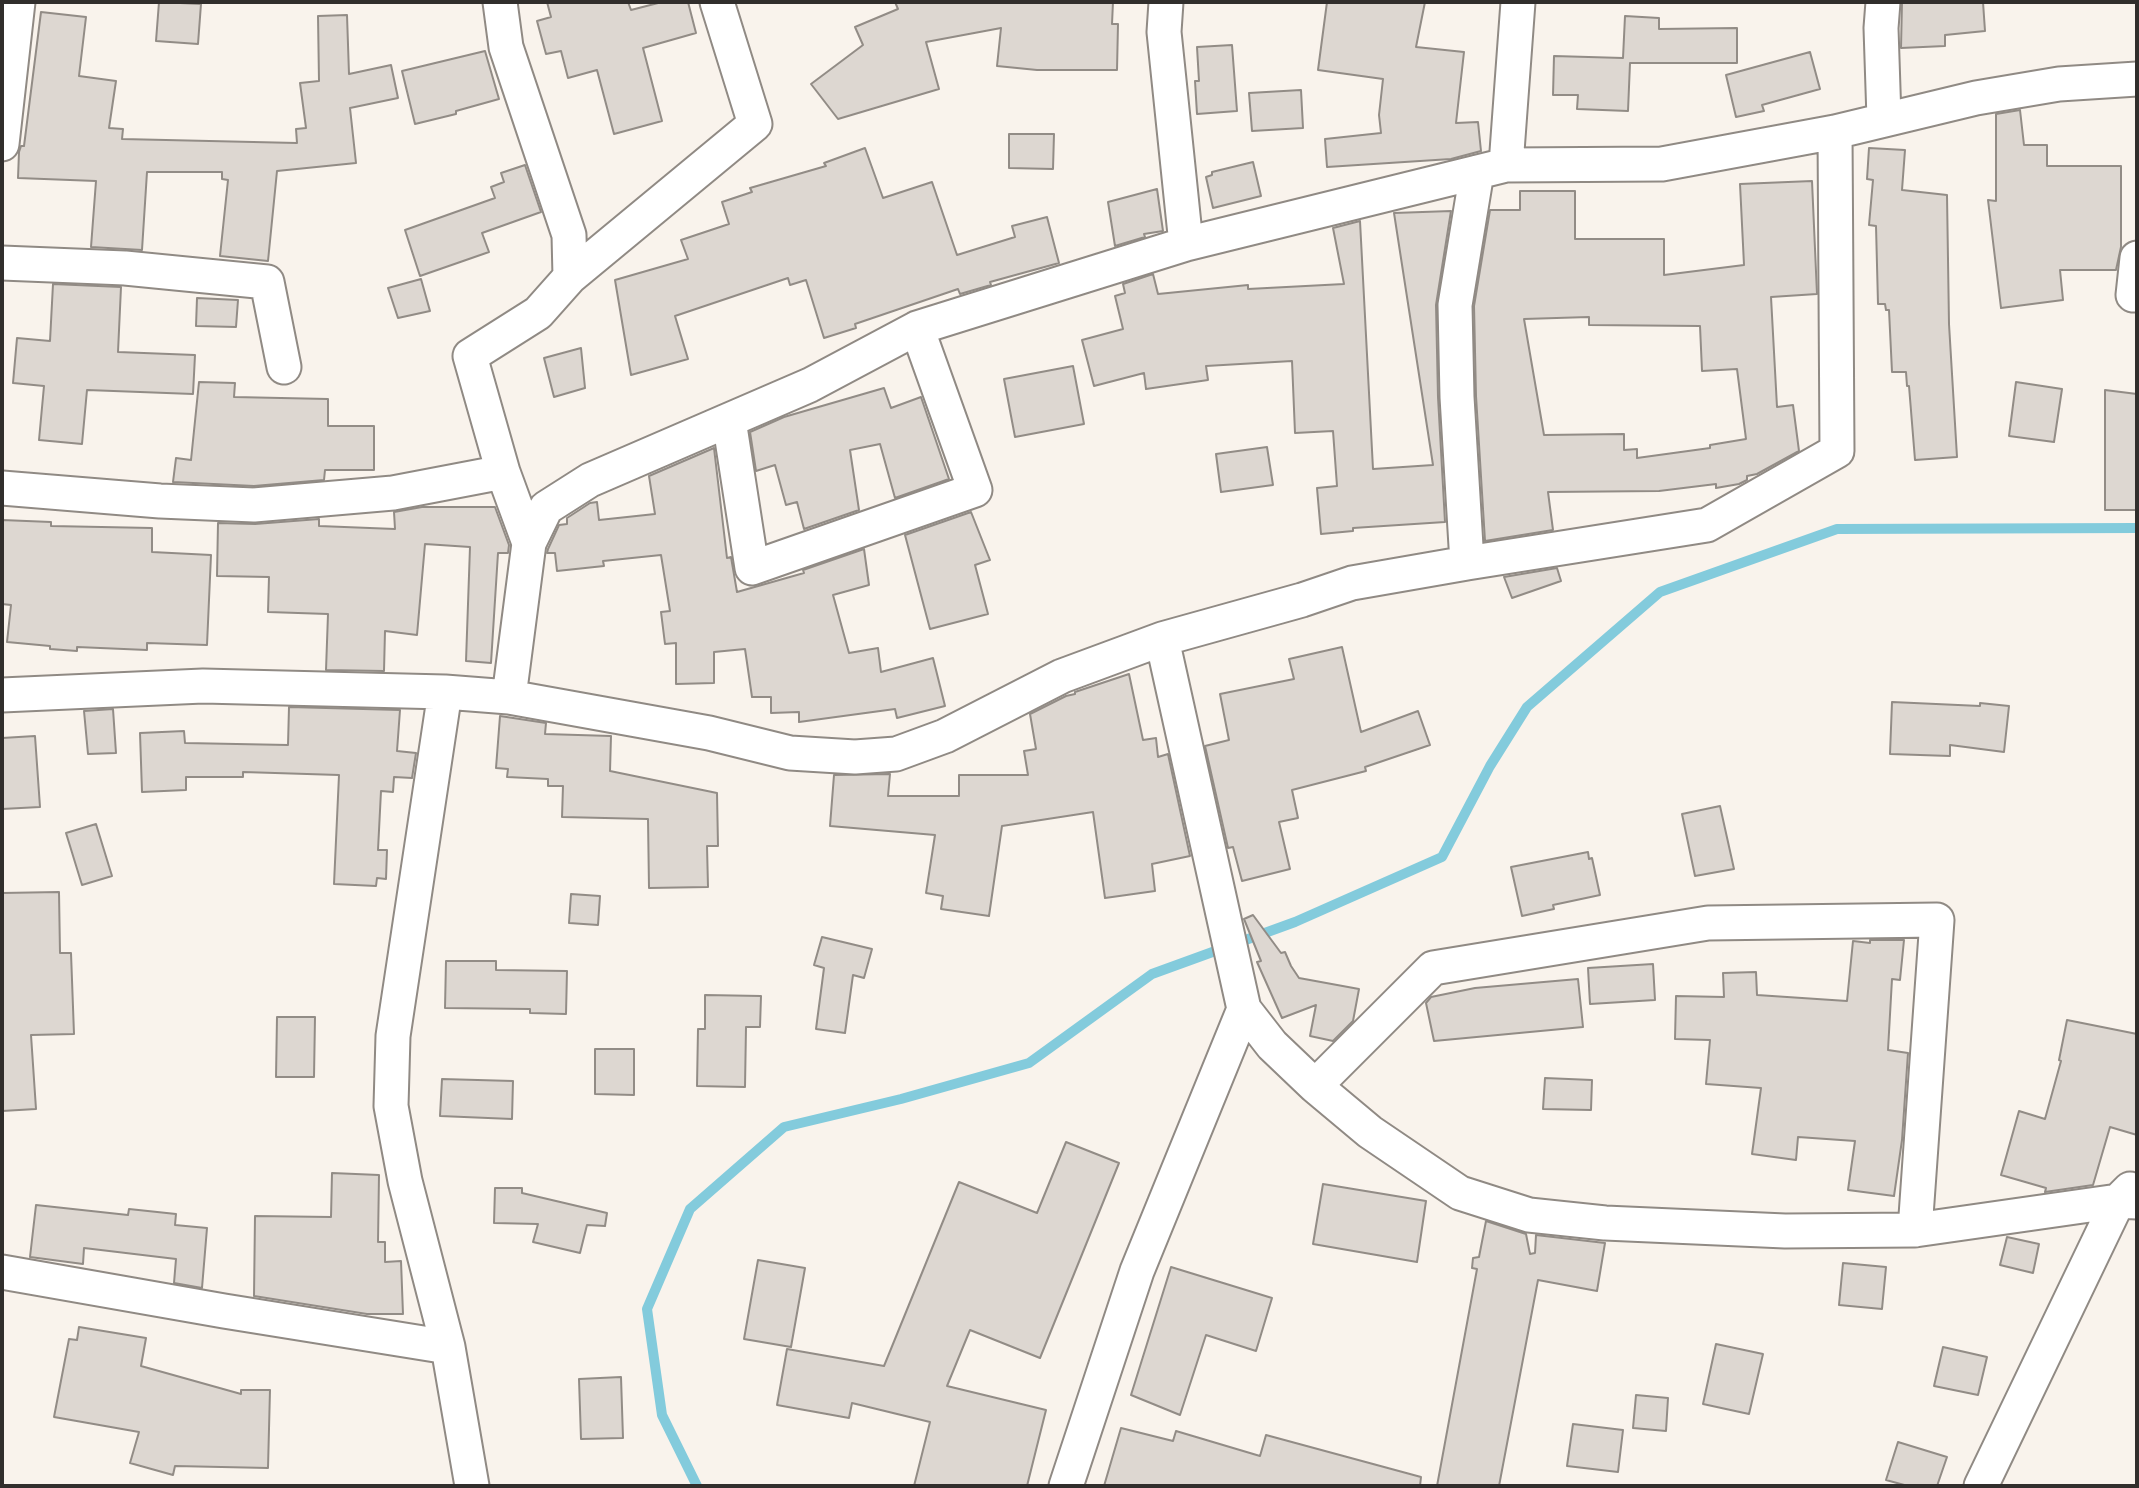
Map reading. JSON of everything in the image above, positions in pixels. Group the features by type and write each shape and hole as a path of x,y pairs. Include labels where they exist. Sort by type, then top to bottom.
{"street":[{"path":"2,144 18,2"},
{"path":"500,2 506,47 569,235 570,277"},
{"path":"529,543 503,472 470,356 538,313 570,277 755,124 717,2"},
{"path":"1166,2 1164,32 1186,244"},
{"path":"1468,563 1457,397 1455,304 1492,169 1518,2"},
{"path":"1883,2 1881,29 1884,119"},
{"path":"509,697 529,543 546,508 590,480 810,385 917,328 1186,244 1492,169 1662,164 1835,132 1976,98 2059,84 2137,79"},
{"path":"2,695 204,686 445,692 509,697 709,733 790,753 855,757 896,754 944,736 1062,676 1162,639 1302,600 1352,583 1707,525 1837,451 1835,132"},
{"path":"2137,258 2133,296 2137,295"},
{"path":"2,263 125,268 267,282 284,367"},
{"path":"729,420 752,568 975,490 917,328"},
{"path":"2,488 254,505 393,493 503,472"},
{"path":"1162,639 1244,1009 1272,1045 1315,1086 1370,1132 1460,1193 1529,1215 1605,1223 1771,1231 1915,1230 2131,1195"},
{"path":"445,692 393,1036 391,1105 405,1181 448,1347 472,1486"},
{"path":"1315,1086 1433,968 1709,923 1937,920 1915,1230"},
{"path":"1066,1486 1137,1272 1244,1009"},
{"path":"1981,1486 2131,1195"},
{"path":"2,1272 448,1347"}],"building":[{"path":"159,2 201,4 198,44 156,41"},
{"path":"547,2 628,2 631,10 662,2 688,2 696,33 643,48 662,121 614,134 597,70 568,78 561,51 546,54 537,21 551,17"},
{"path":"895,2 1113,2 1112,24 1118,24 1117,70 1037,70 997,66 1001,28 926,42 939,89 838,119 811,84 863,45 855,27 898,9"},
{"path":"1327,2 1425,2 1416,47 1464,52 1456,123 1478,122 1481,151 1451,159 1327,167 1325,139 1381,133 1379,115 1383,79 1318,70"},
{"path":"1902,2 1983,2 1985,31 1945,35 1945,46 1901,48"},
{"path":"41,12 86,17 79,76 116,81 109,128 123,129 122,139 297,143 296,129 306,128 300,83 319,81 318,16 347,15 349,74 391,65 398,98 350,108 356,163 277,171 268,261 220,256 228,180 222,179 222,172 147,172 142,250 91,247 96,181 18,178 19,152 21,146 24,146"},
{"path":"1625,16 1659,18 1659,29 1737,28 1737,63 1630,63 1628,111 1577,109 1578,95 1553,95 1554,56 1623,58"},
{"path":"1232,45 1237,111 1197,114 1197,47"},
{"path":"485,51 499,99 456,111 456,114 415,124 402,71"},
{"path":"1810,52 1820,89 1762,105 1764,111 1736,117 1726,75"},
{"path":"1301,90 1303,128 1252,131 1249,93"},
{"path":"2020,110 2024,145 2047,145 2047,166 2121,166 2121,247 2116,270 2060,270 2063,300 2001,308 1988,200 1996,201 1996,114"},
{"path":"1009,134 1054,134 1053,169 1009,168"},
{"path":"865,148 883,198 932,182 957,255 1015,237 1012,226 1047,217 1059,263 990,282 991,285 960,294 958,289 855,324 856,328 824,338 806,280 790,285 788,278 675,316 688,359 631,375 615,280 688,259 681,240 729,224 722,202 752,192 750,188 826,166 824,163"},
{"path":"1869,148 1905,150 1902,190 1947,195 1949,324 1957,457 1915,460 1906,372 1892,372 1889,310 1886,310 1885,304 1878,304 1876,226 1869,225 1873,180 1867,179"},
{"path":"1253,162 1261,196 1213,208 1206,177 1212,175 1212,172"},
{"path":"525,165 541,212 482,233 489,252 420,276 405,230 495,198 491,187 504,182 501,173"},
{"path":"1812,181 1817,294 1771,297 1777,407 1793,405 1799,451 1757,474 1747,476 1747,480 1739,484 1716,488 1716,484 1659,491 1548,492 1553,530 1485,541 1476,396 1474,306 1490,210 1520,210 1520,191 1575,191 1575,239 1664,239 1664,275 1744,265 1740,184","holes":["1589,317 1589,325 1700,326 1702,371 1737,369 1746,439 1710,445 1710,448 1637,458 1637,449 1624,450 1624,434 1544,435 1524,319"]},
{"path":"1157,189 1163,231 1144,234 1145,237 1115,246 1108,202"},
{"path":"1451,211 1436,305 1445,522 1353,528 1353,531 1321,534 1317,488 1337,486 1333,431 1295,433 1292,361 1206,366 1208,380 1146,389 1144,373 1094,386 1082,340 1123,329 1115,296 1125,293 1123,284 1153,274 1158,294 1248,285 1248,289 1344,284 1333,228 1360,221 1373,469 1433,465 1394,213"},
{"path":"421,279 430,311 398,318 388,288"},
{"path":"53,284 121,287 118,352 195,355 193,394 87,390 82,444 39,440 44,386 13,383 17,338 50,341"},
{"path":"197,298 238,300 236,327 196,326"},
{"path":"581,348 585,388 554,397 544,358"},
{"path":"1073,366 1084,424 1015,437 1004,379"},
{"path":"199,382 235,383 234,397 328,399 328,426 374,426 374,470 325,470 324,480 254,486 173,482 176,458 191,460"},
{"path":"2016,382 2062,389 2054,442 2009,436"},
{"path":"884,388 891,408 921,397 949,479 895,498 880,444 850,450 859,510 804,529 797,502 786,505 775,465 756,471 750,432 784,417"},
{"path":"2105,390 2137,394 2137,510 2105,510"},
{"path":"1267,447 1273,485 1221,492 1216,454"},
{"path":"714,448 727,558 731,557 737,592 804,573 803,570 864,549 869,585 833,595 849,653 878,648 881,672 933,658 945,706 897,718 895,709 799,722 799,712 771,713 771,697 752,697 745,649 714,652 714,683 676,684 676,643 665,644 661,612 670,611 661,555 603,561 604,566 557,571 555,553 547,553 559,525 567,524 567,518 590,503 597,502 599,520 655,514 649,476"},
{"path":"422,507 495,507 509,545 508,553 498,553 491,663 466,661 470,547 425,544 417,635 385,631 384,671 326,670 328,614 268,612 269,577 217,576 218,523 255,524 319,519 319,526 395,529 394,512"},
{"path":"971,512 990,560 975,565 988,614 930,629 905,535"},
{"path":"2,520 51,522 51,526 152,528 152,552 211,555 207,645 147,643 147,650 77,647 77,651 7,642 11,605 2,604"},
{"path":"1557,568 1561,581 1512,598 1504,577"},
{"path":"1342,647 1361,732 1418,711 1430,745 1365,767 1366,771 1292,790 1298,818 1279,822 1290,869 1242,881 1233,847 1228,848 1205,746 1229,740 1220,694 1294,679 1289,659"},
{"path":"1129,674 1143,740 1156,738 1158,757 1168,754 1190,856 1152,864 1155,891 1105,898 1093,812 1002,826 989,916 941,909 943,896 926,893 935,835 830,826 834,775 890,774 888,796 959,796 959,775 1028,775 1024,751 1036,749 1030,714 1075,692"},
{"path":"1892,702 2009,706 2004,752 1950,745 1950,756 1890,754"},
{"path":"289,707 400,710 397,751 416,753 412,778 394,777 393,792 381,791 378,850 387,850 386,879 377,878 376,886 334,884 339,775 243,772 243,777 186,777 186,790 142,792 140,733 184,731 185,743 288,745"},
{"path":"113,709 116,753 88,754 84,711"},
{"path":"500,716 546,723 545,734 611,736 610,771 717,793 718,846 707,846 708,887 649,888 648,819 562,817 563,786 548,786 548,779 507,777 508,769 496,768"},
{"path":"35,736 40,807 2,809 2,738"},
{"path":"1720,806 1734,869 1695,876 1682,814"},
{"path":"96,824 112,876 82,885 66,833"},
{"path":"1588,852 1589,859 1592,858 1600,895 1553,905 1554,909 1522,916 1511,867"},
{"path":"59,892 60,953 71,953 74,1034 31,1035 36,1109 2,1111 2,893"},
{"path":"571,894 600,896 598,925 569,923"},
{"path":"1253,915 1281,953 1285,952 1299,978 1359,989 1353,1021 1333,1041 1310,1036 1316,1005 1282,1018 1257,962 1261,961 1244,919"},
{"path":"822,937 872,949 864,978 853,975 845,1033 816,1029 824,968 814,965"},
{"path":"1870,940 1904,940 1900,980 1892,979 1888,1050 1908,1053 1902,1140 1894,1196 1848,1190 1855,1141 1798,1137 1796,1160 1752,1154 1761,1088 1706,1084 1710,1040 1675,1039 1676,996 1724,997 1723,973 1756,972 1757,995 1847,1001 1853,941 1870,943"},
{"path":"446,961 496,961 496,970 567,971 566,1014 530,1013 530,1009 445,1008"},
{"path":"1653,964 1655,1000 1590,1004 1588,968"},
{"path":"1578,979 1583,1027 1434,1041 1426,1003 1431,997 1475,988"},
{"path":"705,995 761,996 760,1027 746,1027 745,1087 697,1086 698,1029 705,1029"},
{"path":"277,1017 315,1017 314,1077 276,1077"},
{"path":"2067,1020 2137,1034 2137,1135 2110,1127 2093,1185 2045,1192 2046,1188 2001,1175 2019,1111 2045,1119 2061,1061 2059,1060"},
{"path":"595,1049 634,1049 634,1095 595,1094"},
{"path":"1545,1078 1592,1080 1591,1110 1543,1109"},
{"path":"442,1079 513,1081 512,1119 440,1116"},
{"path":"1066,1142 1119,1163 1040,1358 970,1330 947,1386 1046,1410 1027,1486 914,1486 930,1422 852,1403 849,1418 777,1405 787,1349 884,1366 959,1182 1037,1213"},
{"path":"332,1173 379,1175 378,1242 385,1242 385,1262 401,1261 403,1314 367,1314 254,1296 255,1216 331,1217"},
{"path":"1323,1184 1426,1201 1417,1262 1313,1244"},
{"path":"495,1188 522,1188 522,1193 607,1213 605,1226 587,1225 580,1253 533,1242 538,1224 494,1223"},
{"path":"36,1205 128,1215 129,1209 176,1214 175,1225 207,1228 202,1288 174,1283 176,1259 84,1248 83,1264 30,1257"},
{"path":"1486,1221 1526,1234 1530,1254 1535,1253 1536,1235 1605,1243 1597,1291 1538,1280 1499,1486 1437,1486 1477,1269 1472,1268 1473,1258 1479,1257"},
{"path":"2007,1237 2039,1244 2033,1273 2000,1265"},
{"path":"758,1260 805,1268 791,1347 744,1339"},
{"path":"1843,1263 1886,1267 1882,1309 1839,1305"},
{"path":"1171,1267 1272,1298 1256,1351 1206,1335 1180,1415 1131,1395"},
{"path":"79,1327 146,1338 141,1366 241,1394 241,1390 270,1390 268,1468 175,1466 173,1475 130,1463 139,1432 54,1417 69,1339 77,1340"},
{"path":"1716,1344 1763,1354 1749,1414 1703,1404"},
{"path":"1943,1347 1987,1357 1978,1395 1934,1386"},
{"path":"621,1377 623,1438 581,1439 579,1379"},
{"path":"1636,1395 1668,1398 1666,1431 1633,1428"},
{"path":"1573,1424 1623,1430 1618,1472 1567,1466"},
{"path":"1121,1428 1173,1441 1176,1431 1260,1456 1266,1435 1421,1477 1420,1486 1104,1486"},
{"path":"1898,1442 1947,1457 1937,1486 1908,1486 1886,1480"}],"waterway":[{"path":"697,1486 662,1415 647,1309 690,1209 784,1127 901,1099 1029,1063 1152,974 1295,922 1442,857 1490,766 1527,707 1660,592 1837,529 2137,528"}]}
